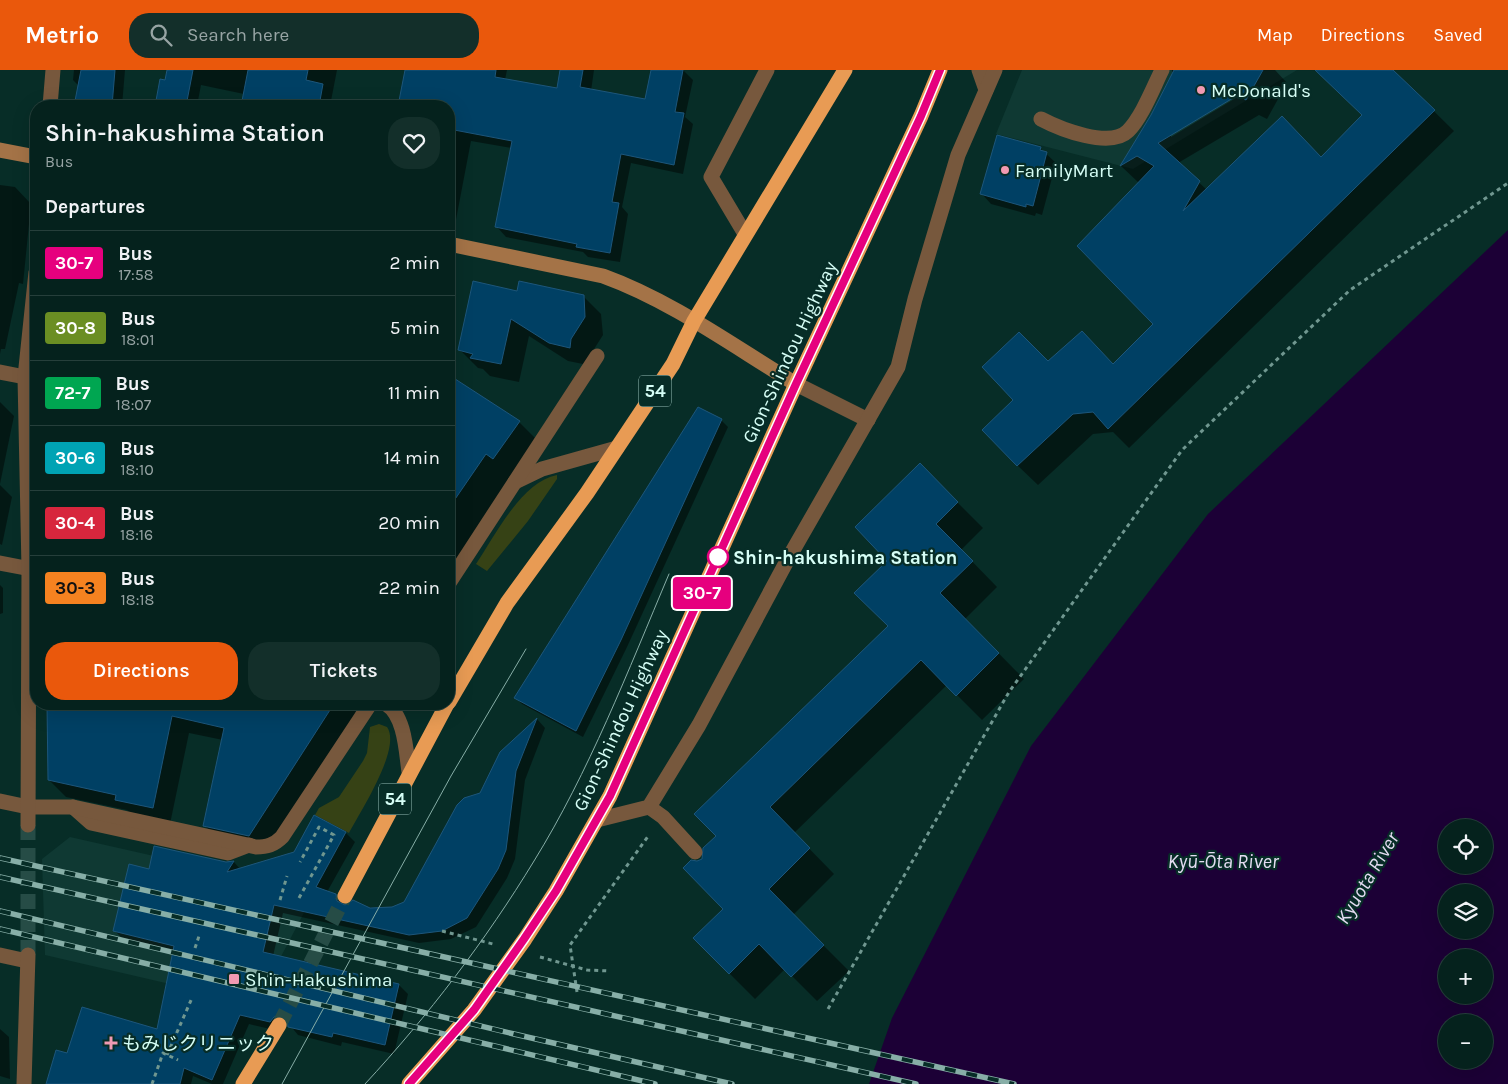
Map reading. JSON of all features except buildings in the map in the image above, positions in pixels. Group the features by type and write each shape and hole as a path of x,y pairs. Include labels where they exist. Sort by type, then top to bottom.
{"highway":[{"name":"54","path":"455,691 507,603 587,493 673,364 694,321 845,70"},
{"name":"Gion-Shindou Highway","path":"409,1084 474,1010 556,891 597,820 614,787 796,384 921,116 940,70"},
{"name":"54","path":"345,896 409,772 444,710"},
{"path":"243,1084 279,1024"}],"street":[{"path":"50,100 53,70"},
{"path":"745,234 711,177 767,70"},
{"path":"980,70 986,90"},
{"path":"597,820 649,807 699,725 788,559 898,367 915,299 958,154 995,70"},
{"path":"1040,119 1061,130 1105,139 1118,138 1132,126 1162,70"},
{"path":"0,150 30,156"},
{"path":"455,245 603,276 651,296 796,384 868,420"},
{"path":"30,329 25,377 30,497"},
{"path":"455,574 597,356"},
{"path":"0,372 25,377"},
{"path":"514,483 542,469 617,448"},
{"path":"0,563 30,568"},
{"path":"28,825 30,710"},
{"path":"0,801 28,807 73,807 249,845 267,847 275,844 282,837 366,710"},
{"path":"394,710 404,736 409,772"},
{"path":"649,807 663,817 695,852"},
{"path":"0,955 28,958 24,1084"}],"path":[{"path":"828,1009 1009,692 1182,450 1350,290 1508,183"},
{"path":"299,898 334,835 319,827 300,862"},
{"path":"577,992 570,945 654,828"},
{"path":"280,900 287,876"},
{"path":"195,948 200,933"},
{"path":"167,1055 192,998"},
{"path":"152,1084 163,1053 178,1060"}],"shaded area":[{"path":"1022,70 1297,70 1133,169 996,134"},
{"path":"70,837 316,890 256,1004 45,955 42,859"}],"green space":[{"path":"557,475 557,479 528,521 487,571 476,564 500,525 521,499 544,480"},
{"path":"379,724 387,727 390,737 389,749 378,780 349,833 315,815 319,808 339,797 367,753 370,727"}],"water":[{"name":"Kyū-Ōta River","path":"1508,230 1508,1084 869,1084 892,1018 1031,746 1208,514"}],"tunnel":[{"path":"28,825 28,955"},
{"path":"279,1025 345,896"}],"tram line":[{"path":"365,1084 411,1032 455,977 496,920 534,861 573,792 607,721 669,574"},
{"path":"282,1084 451,776 526,649"}],"railway":[{"path":"0,858 1014,1084"},
{"path":"0,877 916,1084"},
{"path":"0,911 732,1084"},
{"path":"0,929 655,1084"}],"bus line":[{"name":"30-7","path":"409,1084 474,1010 524,939 556,891 610,796 796,384 921,116 940,70"}],"place":[{"name":"McDonald's","path":"1201,90"},
{"name":"FamilyMart","path":"1005,170"},
{"name":"Shin-hakushima Station","path":"718,557"},
{"name":"Shin-Hakushima","path":"234,979"},
{"name":"もみじクリニック","path":"111,1043"}],"water label":[{"name":"Kyuota River","path":"1367,878"}]}
